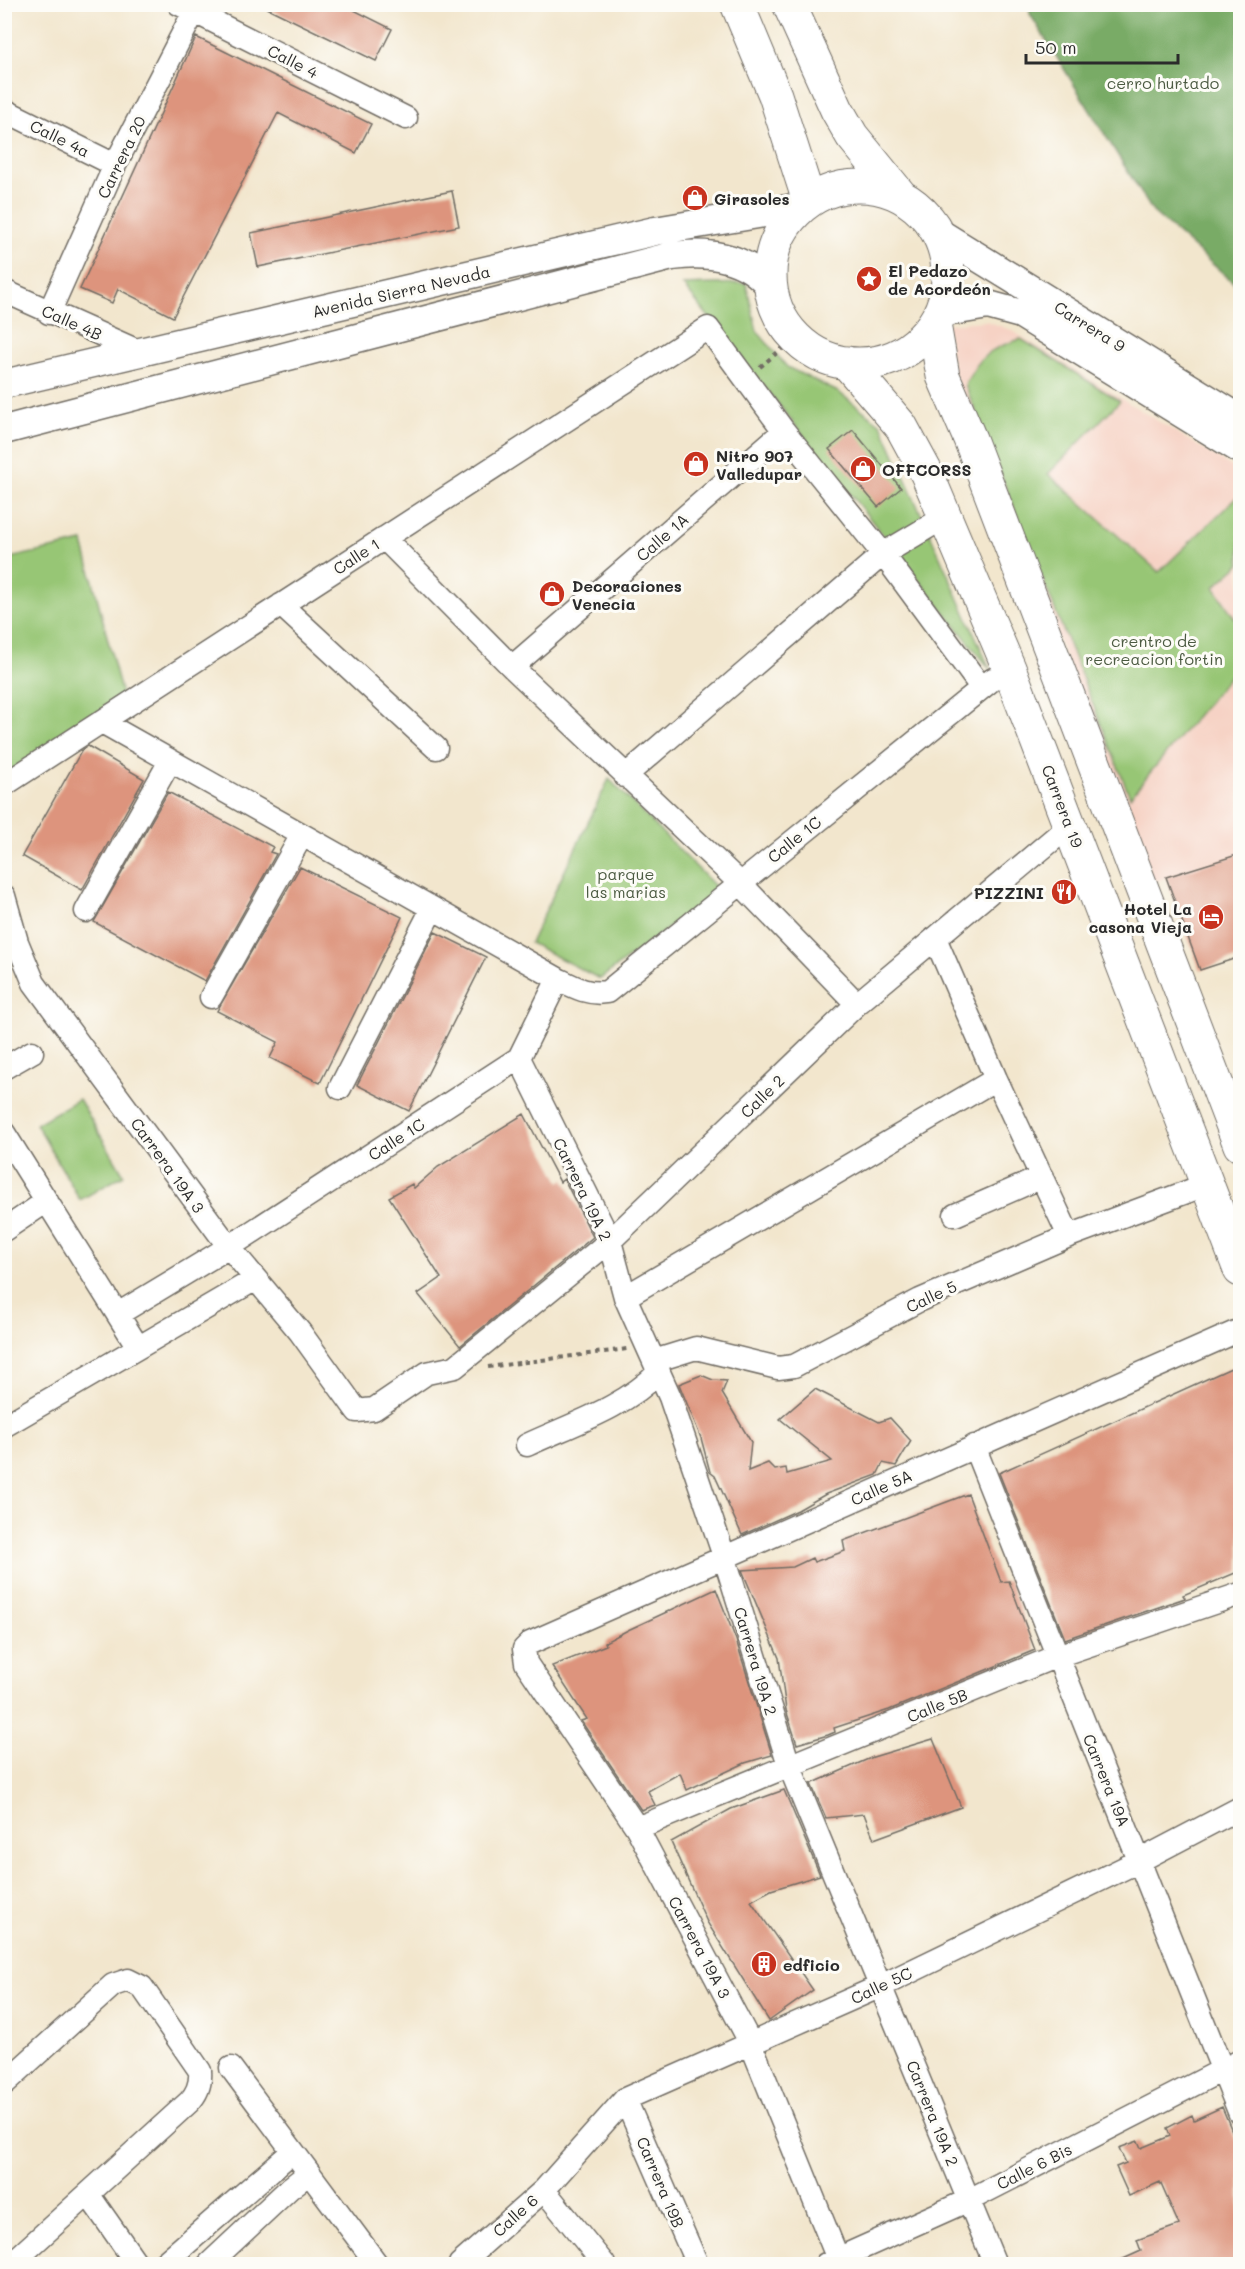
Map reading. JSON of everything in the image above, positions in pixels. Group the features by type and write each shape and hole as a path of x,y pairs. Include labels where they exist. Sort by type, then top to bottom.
{"highway":[{"path":"737,4 771,84 805,204"},
{"path":"789,4 837,110 858,144 900,195"},
{"path":"937,319 919,340 902,353 875,362 847,363 819,354 796,338 779,314 771,287 773,252 788,220 805,204 834,189 861,185 888,190 900,195 922,211 939,233 947,255 949,279 937,319 943,376 975,450 1238,1132"},
{"name":"Carrera 19","path":"847,363 901,426 927,474 1009,668 1240,1270"}],"main road":[{"name":"Avenida Sierra Nevada","path":"4,384 655,231 805,204"},
{"name":"Carrera 9","path":"939,233 1240,419"},
{"name":"Avenida Sierra Nevada","path":"4,430 672,256 700,253 736,260 760,273 771,287"},
{"name":"Carrera 9","path":"937,319 988,305 1021,314 1240,449"}],"street":[{"name":"Calle 4","path":"191,7 406,118"},
{"name":"Carrera 20","path":"49,313 115,165 191,7"},
{"name":"Calle 4a","path":"4,111 115,165"},
{"name":"Calle 4B","path":"4,291 140,352"},
{"name":"Calle 1","path":"4,784 708,328 745,379"},
{"path":"745,379 883,554 981,687"},
{"name":"Calle 1A","path":"512,667 784,431"},
{"path":"625,776 883,554 945,517"},
{"path":"384,538 512,667 740,883 857,1005"},
{"path":"281,606 436,748"},
{"name":"Calle 1C","path":"558,979 583,992 606,992 981,687 1009,668"},
{"path":"102,722 558,979 519,1058"},
{"path":"86,911 171,761"},
{"name":"Calle 2","path":"455,1367 610,1241 857,1005 1070,825"},
{"path":"211,998 302,835"},
{"name":"Carrera 19A 3","path":"4,896 17,942 34,983 229,1247 254,1280 300,1332 357,1411 364,1412 374,1409 427,1373 455,1367"},
{"path":"340,1088 432,909"},
{"path":"935,938 996,1079 1069,1236"},
{"path":"4,1068 32,1052"},
{"name":"Calle 1C","path":"118,1314 229,1247 519,1058"},
{"name":"Carrera 19A 2","path":"519,1058 610,1241 625,1297 670,1397 724,1556 789,1765 995,2265"},
{"path":"625,1297 996,1079"},
{"path":"4,1133 138,1347"},
{"path":"955,1215 1042,1177"},
{"name":"Calle 5","path":"653,1360 696,1348 778,1368 794,1366 920,1300 1069,1236 1208,1184"},
{"path":"4,1230 47,1201"},
{"path":"4,1426 254,1280"},
{"name":"Calle 5A","path":"524,1649 530,1643 724,1556 1240,1330"},
{"path":"527,1445 625,1400 646,1385 653,1360"},
{"name":"Carrera 19A","path":"974,1446 1139,1861 1232,2066 1240,2114"},
{"name":"Calle 5B","path":"637,1828 1058,1656 1240,1594"},
{"name":"Carrera 19A 3","path":"524,1649 526,1663 637,1828 751,2044 834,2262"},
{"name":"Calle 5C","path":"544,2190 625,2099 881,1986 1139,1861 1240,1808"},
{"path":"4,2084 113,1985 128,1980 142,1987 200,2070 200,2085 194,2097 11,2265"},
{"name":"Calle 6 Bis","path":"834,2262 969,2200 1232,2066"},
{"path":"231,2067 377,2265"},
{"name":"Carrera 19B","path":"625,2099 697,2265"},
{"path":"163,2265 292,2152"},
{"path":"209,2265 290,2188 308,2174"},
{"path":"544,2190 604,2265"},
{"name":"Calle 6","path":"460,2265 544,2190"},
{"path":"88,2194 137,2265"}],"path":[{"path":"745,379 796,338"},
{"path":"455,1367 653,1360"}],"shaded area":[{"path":"986,321 1011,330 1240,472 1240,854 1153,882 954,373 946,324"}],"green space":[{"name":"cerro hurtado","path":"1029,5 1240,5 1240,288 1153,212 1030,14"},
{"path":"746,283 757,331 787,367 838,392 881,424 990,669 683,285"},
{"name":"crentro de recreacion fortin","path":"1021,339 1120,401 1048,474 1159,572 1240,494 1240,564 1214,587 1240,626 1240,664 1130,797 965,385 975,367 987,354"},
{"path":"83,542 123,699 5,776 5,559"},
{"name":"parque las marias","path":"609,779 719,890 600,979 530,943"},
{"path":"79,1099 124,1175 80,1200 36,1124"}],"building":[{"path":"259,4 342,4 392,29 376,61"},
{"path":"196,37 371,124 356,153 278,113 173,317 118,289 112,303 80,289"},
{"path":"452,191 459,226 258,267 251,233"},
{"path":"853,430 901,488 878,507 829,449"},
{"path":"88,746 144,779 82,890 22,856 82,750"},
{"path":"168,792 273,847 270,852 276,854 205,981 94,922"},
{"name":"Hotel La casona Vieja","path":"1240,854 1240,957 1200,970 1166,877"},
{"path":"300,867 402,917 320,1083 270,1058 278,1042 217,1011"},
{"path":"435,932 486,957 409,1111 357,1085"},
{"path":"524,1114 560,1182 564,1179 593,1237 460,1346 418,1294 441,1278 389,1197 412,1184 414,1188 438,1167"},
{"path":"1240,1364 1240,1571 1183,1595 1185,1598 1065,1639 999,1473"},
{"path":"701,1375 713,1380 727,1381 722,1393 751,1442 748,1471 768,1463 775,1470 786,1468 787,1474 832,1461 780,1419 815,1389 879,1422 890,1418 911,1441 896,1466 883,1463 877,1475 826,1494 798,1510 742,1535 715,1476 710,1472 701,1438 679,1384"},
{"path":"968,1494 1001,1582 1009,1581 1035,1650 889,1710 834,1728 835,1732 828,1735 797,1744 786,1710 779,1658 742,1570 793,1567 812,1558 814,1562 845,1551 843,1541"},
{"path":"716,1589 736,1640 772,1755 745,1763 687,1790 680,1773 648,1791 655,1805 641,1810 581,1721 587,1719 552,1666 606,1645 605,1642 628,1630"},
{"path":"933,1739 961,1807 874,1839 864,1814 826,1818 811,1784 873,1757"},
{"path":"784,1790 820,1875 771,1890 751,1901 813,1990 769,2021 707,1922 671,1842 731,1809"},
{"path":"1222,2107 1240,2150 1240,2265 1110,2265 1141,2251 1137,2240 1179,2225 1160,2182 1129,2196 1116,2167 1126,2163 1119,2148 1138,2141 1141,2148 1170,2136 1167,2128 1192,2115 1194,2120"}],"place":[{"name":"Girasoles","path":"695,198"},
{"name":"El Pedazo de Acordeón","path":"869,279"},
{"name":"Nitro 907 Valledupar","path":"696,464"},
{"name":"OFFCORSS","path":"863,469"},
{"name":"Decoraciones Venecia","path":"552,594"},
{"name":"PIZZINI","path":"1064,892"},
{"name":"Hotel La casona Vieja","path":"1211,917"},
{"name":"edficio","path":"764,1964"}]}
